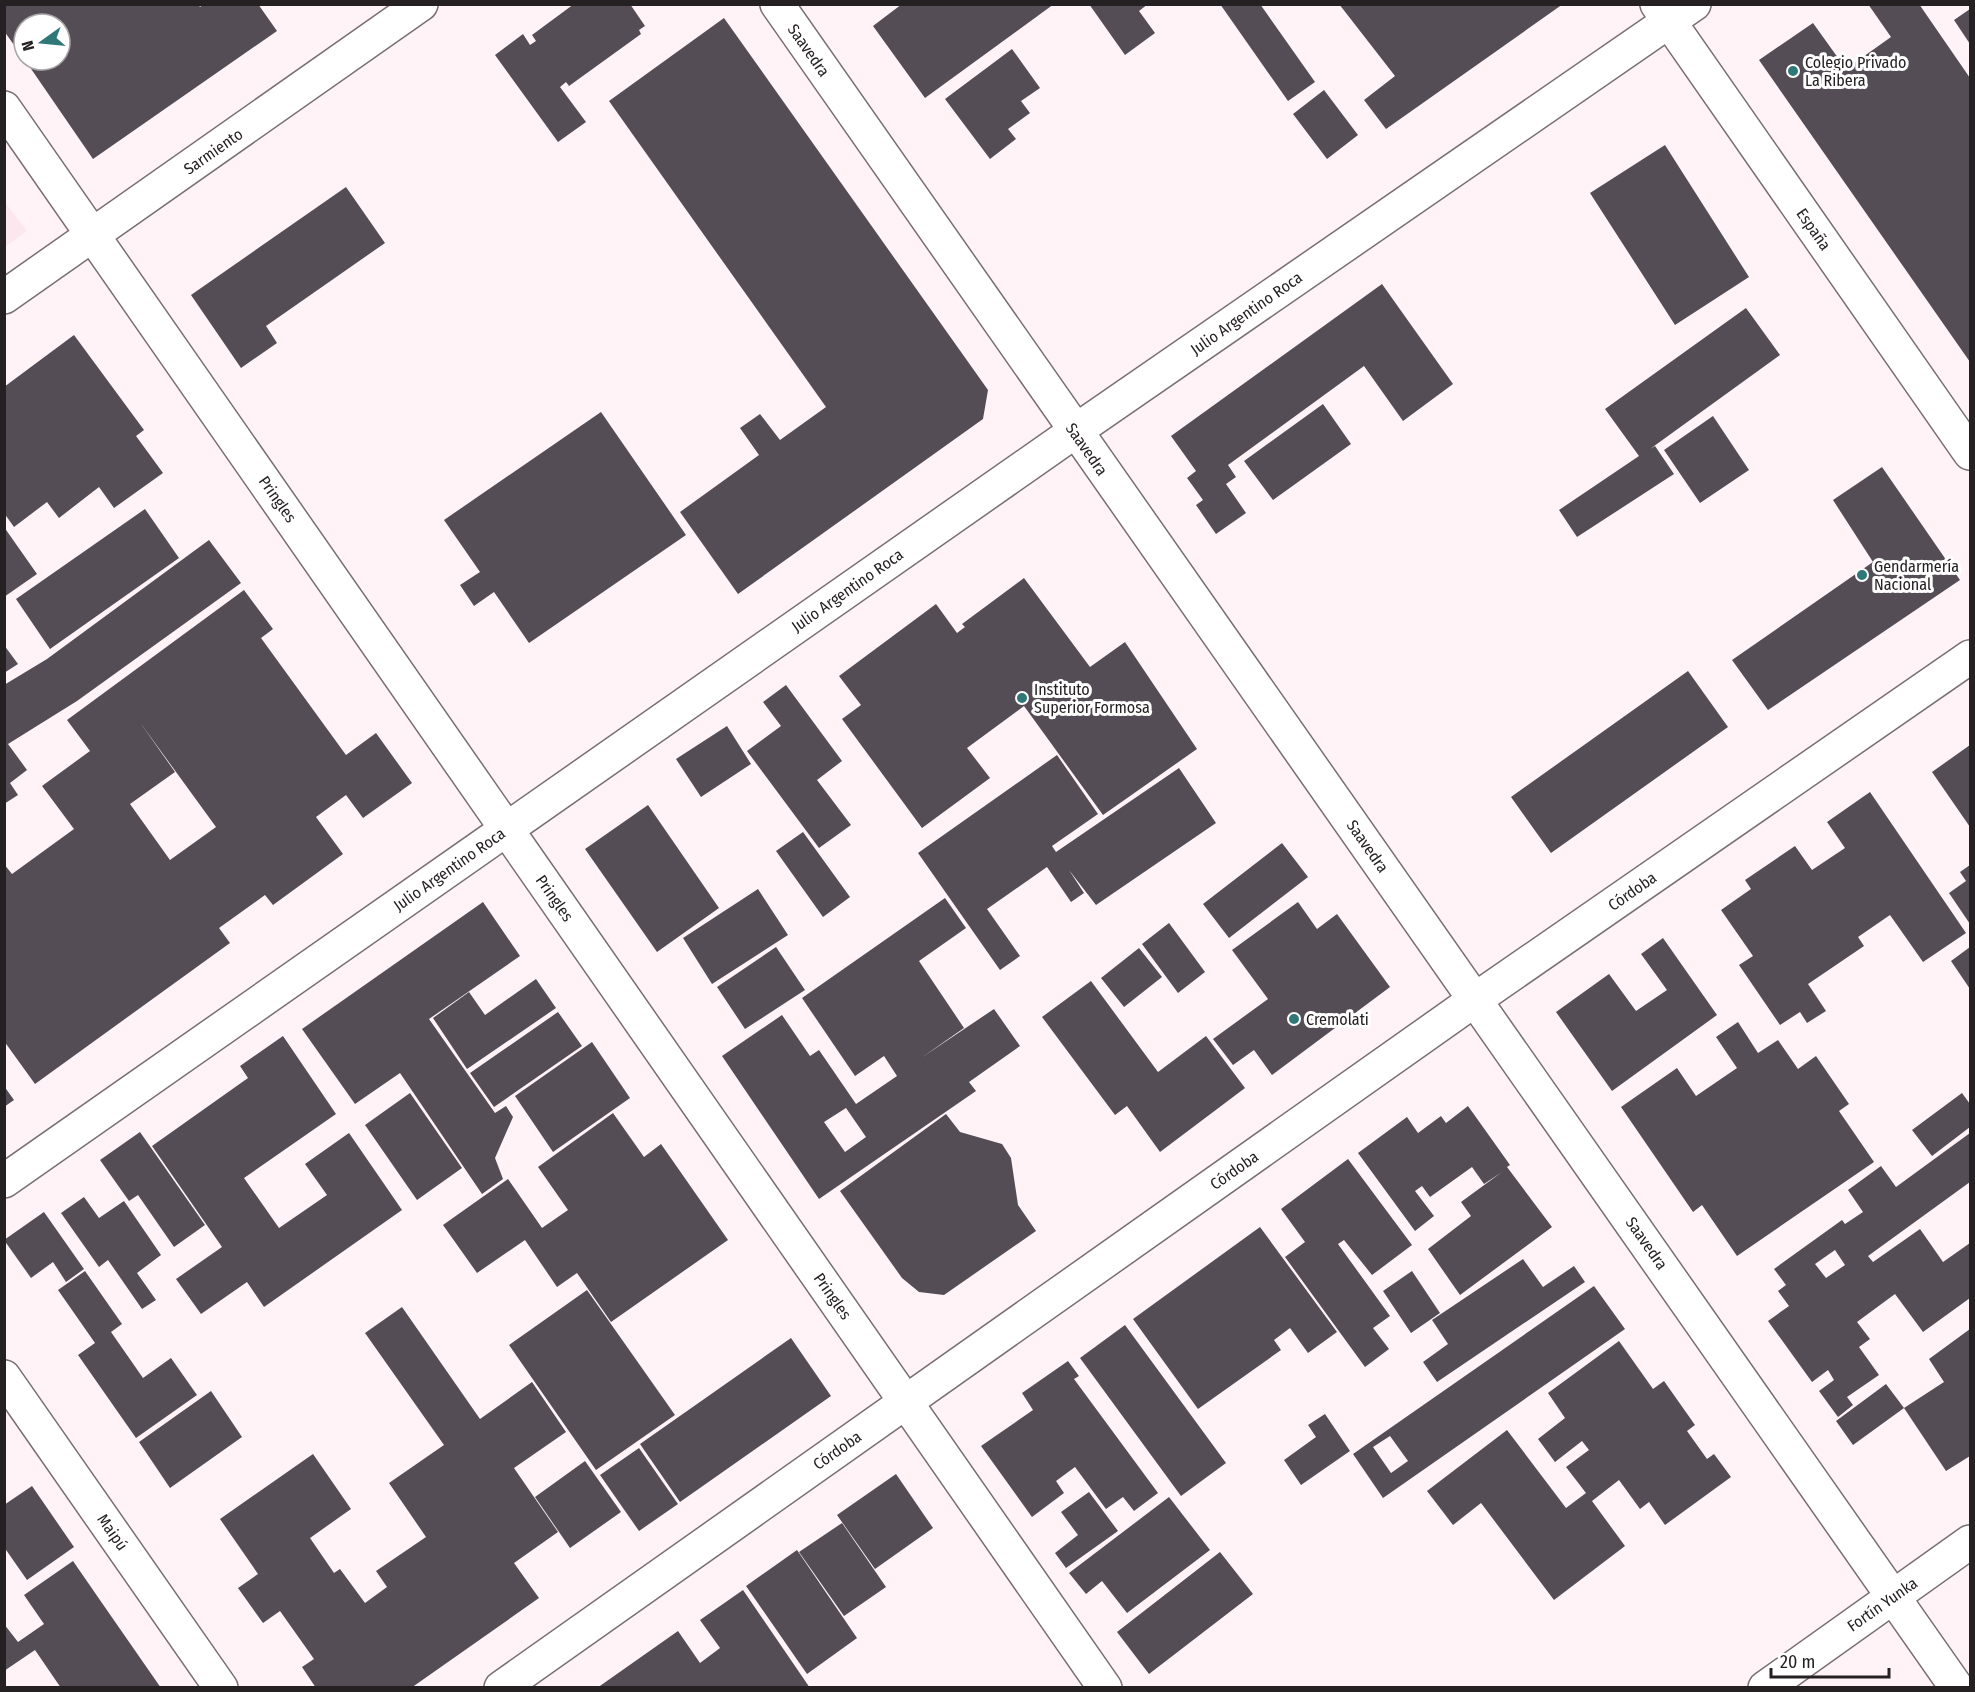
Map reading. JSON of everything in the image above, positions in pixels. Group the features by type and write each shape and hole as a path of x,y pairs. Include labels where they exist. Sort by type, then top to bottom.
{"street":[{"name":"Sarmiento","path":"4,297 421,4"},
{"name":"Saavedra","path":"777,4 1074,432 1476,999 1957,1688"},
{"name":"Julio Argentino Roca","path":"4,1181 1673,10"},
{"name":"España","path":"1673,10 1971,453"},
{"name":"Pringles","path":"4,108 94,234 1105,1688"},
{"name":"Córdoba","path":"501,1688 1476,999 1971,657"},
{"name":"Maipú","path":"4,1377 221,1688"},
{"name":"Fortín Yunka","path":"1765,1688 1971,1542"}],"shaded area":[{"path":"4,201 27,231 5,247 4,247"}],"building":[{"path":"4,4 198,4 200,7 203,4 258,4 277,31 93,159 33,72 72,72 72,12 12,12 12,42 4,31"},
{"path":"574,4 630,4 645,26 639,30 641,34 569,86 566,82 560,87 586,122 558,142 495,55 523,34 530,45 536,41 532,35"},
{"path":"902,4 1054,4 925,98 873,26"},
{"path":"1089,4 1148,4 1139,11 1155,33 1125,55"},
{"path":"1220,4 1260,4 1315,82 1288,101"},
{"path":"1339,4 1563,4 1386,129 1364,100 1395,76"},
{"path":"1868,4 1919,4 1970,78 1970,362 1759,60 1813,23 1846,69 1891,37"},
{"path":"1970,9 1970,44 1954,20"},
{"path":"724,18 988,390 983,419 738,594 680,512 759,455 740,428 760,414 780,440 826,407 609,101"},
{"path":"1012,49 1040,88 1021,101 1030,113 1008,129 1016,139 990,159 945,99"},
{"path":"1324,90 1358,135 1327,159 1293,114"},
{"path":"1665,145 1749,277 1675,325 1590,193"},
{"path":"346,187 385,243 266,326 277,343 241,368 191,295"},
{"path":"1382,284 1453,384 1403,421 1364,366 1228,465 1236,477 1226,484 1246,513 1216,534 1196,505 1203,500 1187,478 1196,471 1171,436"},
{"path":"1746,308 1780,355 1650,449 1655,446 1674,474 1577,537 1559,510 1639,456 1605,409"},
{"path":"74,335 144,430 136,436 163,473 114,508 99,487 59,518 47,502 14,527 4,513 4,387"},
{"path":"1323,404 1351,444 1273,500 1244,461"},
{"path":"601,412 686,535 529,643 494,592 474,606 460,585 480,572 444,520"},
{"path":"1713,416 1749,470 1700,503 1664,450"},
{"path":"1882,467 1960,580 1768,710 1732,660 1873,562 1833,500"},
{"path":"145,509 179,558 50,649 16,599"},
{"path":"4,527 37,574 4,597"},
{"path":"209,540 241,583 77,701 8,744 27,770 10,783 18,795 4,804 4,685 47,659"},
{"path":"1024,578 1090,667 1125,642 1197,749 1103,815 1024,706 967,748 990,778 922,828 842,719 861,705 839,676 936,604 957,633 965,627 962,624"},
{"path":"244,590 273,629 261,638 346,755 376,733 412,783 363,818 346,795 316,817 343,854 273,905 265,895 219,928 230,943 35,1084 4,1041 4,864 12,874 74,829 42,786 90,751 67,720","holes":["139,721 216,827 170,860 130,804 175,772"]},
{"path":"4,645 18,664 4,673"},
{"path":"1688,671 1728,727 1551,853 1511,797"},
{"path":"786,685 842,761 817,780 851,825 819,848 747,751 781,726 763,702"},
{"path":"727,726 751,764 701,797 676,759"},
{"path":"1970,745 1970,827 1932,772"},
{"path":"1057,755 1098,814 1052,846 1056,852 1179,768 1216,823 1096,905 1069,870 1084,893 1071,902 1047,867 987,909 1020,956 1000,970 918,853"},
{"path":"1870,792 1966,933 1923,962 1890,915 1858,937 1864,946 1808,984 1826,1011 1807,1023 1800,1012 1780,1025 1739,965 1753,956 1721,910 1751,889 1745,880 1795,846 1812,870 1845,848 1827,822"},
{"path":"648,805 719,908 657,952 585,849"},
{"path":"803,832 850,897 823,917 776,851"},
{"path":"1282,843 1308,877 1229,938 1203,904"},
{"path":"1970,865 1970,924 1949,893 1966,881 1960,872"},
{"path":"758,889 788,935 712,984 683,938"},
{"path":"945,898 966,928 919,961 964,1028 921,1058 994,1009 1020,1046 969,1082 976,1091 819,1199 722,1056 782,1015 810,1056 819,1050 856,1104 897,1076 884,1056 855,1076 802,998","holes":["846,1108 866,1137 845,1152 824,1122"]},
{"path":"483,902 520,956 429,1019 495,1113 506,1106 513,1117 495,1158 503,1179 482,1194 400,1073 355,1104 302,1029"},
{"name":"Cremolati","path":"1298,902 1317,929 1337,914 1390,987 1272,1075 1254,1050 1233,1065 1213,1039 1268,999 1232,950"},
{"path":"1169,923 1205,972 1178,993 1142,944"},
{"path":"1663,938 1717,1015 1612,1091 1556,1012 1609,974 1636,1011 1667,990 1641,954"},
{"path":"776,947 805,990 745,1029 717,987"},
{"path":"1970,947 1970,989 1951,961"},
{"path":"1139,948 1162,977 1124,1007 1101,978"},
{"path":"536,979 556,1008 467,1069 433,1018 469,992 485,1015"},
{"path":"1091,981 1158,1072 1206,1036 1245,1088 1160,1152 1127,1106 1115,1115 1042,1017"},
{"path":"558,1012 582,1046 494,1107 470,1073"},
{"path":"1738,1022 1758,1053 1778,1040 1798,1069 1816,1056 1849,1104 1839,1111 1874,1162 1737,1256 1702,1205 1693,1212 1621,1107 1677,1068 1696,1096 1737,1068 1716,1037"},
{"path":"283,1036 336,1114 244,1178 279,1228 327,1195 305,1164 349,1133 402,1210 264,1307 247,1282 201,1314 176,1279 222,1247 152,1146 248,1078 240,1066"},
{"path":"592,1042 630,1098 553,1152 515,1096"},
{"path":"4,1086 14,1100 4,1107"},
{"path":"410,1093 462,1168 417,1200 365,1125"},
{"path":"1962,1093 1970,1104 1970,1127 1932,1156 1912,1130"},
{"path":"1468,1106 1510,1165 1507,1167 1552,1227 1460,1295 1428,1249 1471,1216 1461,1202 1502,1172 1484,1184 1472,1167 1430,1197 1422,1186 1415,1191 1434,1216 1415,1231 1358,1153 1407,1117 1418,1133 1441,1116 1446,1123"},
{"path":"613,1113 644,1157 661,1144 728,1240 611,1322 577,1273 557,1287 525,1240 477,1273 443,1225 508,1179 542,1228 568,1210 538,1167"},
{"path":"946,1114 960,1132 1002,1144 1011,1158 1018,1205 1036,1231 944,1295 919,1292 902,1278 840,1191"},
{"path":"140,1132 205,1225 174,1247 138,1195 129,1201 100,1160"},
{"path":"1970,1133 1970,1182 1868,1256 1873,1262 1920,1229 1943,1262 1970,1243 1970,1298 1923,1332 1895,1294 1857,1322 1870,1339 1859,1347 1879,1375 1847,1397 1853,1405 1838,1417 1819,1391 1834,1380 1828,1370 1812,1382 1768,1321 1789,1306 1778,1291 1786,1285 1774,1269 1842,1220 1845,1224 1863,1212 1848,1190 1881,1166 1896,1187","holes":["1835,1250 1845,1265 1826,1278 1815,1264"]},
{"path":"1348,1159 1412,1245 1372,1275 1344,1240 1338,1244 1390,1316 1373,1328 1389,1349 1365,1367 1285,1257 1305,1242 1281,1209"},
{"path":"84,1197 99,1218 124,1201 161,1255 137,1273 156,1300 142,1309 108,1260 99,1267 61,1213"},
{"path":"44,1212 84,1269 66,1282 53,1262 31,1278 4,1240"},
{"path":"1260,1227 1337,1332 1308,1353 1290,1328 1274,1340 1281,1350 1198,1409 1133,1319"},
{"path":"1523,1259 1543,1287 1574,1266 1585,1282 1437,1382 1423,1362 1448,1344 1432,1320"},
{"path":"85,1271 122,1324 111,1332 143,1378 171,1358 197,1395 136,1438 78,1355 95,1343 58,1290"},
{"path":"1412,1271 1440,1313 1411,1333 1383,1291"},
{"path":"1594,1286 1625,1329 1383,1498 1353,1454","holes":["1390,1436 1408,1461 1391,1473 1373,1447"]},
{"path":"587,1290 675,1415 596,1470 509,1345"},
{"path":"402,1307 480,1419 532,1382 566,1432 514,1468 558,1532 514,1563 539,1598 411,1688 316,1688 302,1667 314,1659 280,1611 263,1623 238,1588 258,1574 220,1519 313,1454 351,1509 310,1538 334,1573 340,1569 365,1603 387,1587 376,1571 426,1537 389,1483 444,1445 365,1333"},
{"path":"1125,1325 1226,1463 1181,1496 1080,1358"},
{"path":"1970,1329 1970,1456 1946,1471 1904,1408 1944,1382 1929,1359"},
{"path":"791,1338 831,1396 680,1502 640,1444"},
{"path":"1619,1341 1653,1389 1664,1381 1695,1425 1687,1431 1707,1459 1714,1454 1731,1477 1665,1525 1649,1502 1640,1509 1619,1480 1592,1501 1625,1546 1554,1600 1481,1503 1453,1525 1427,1491 1507,1430 1566,1508 1586,1493 1566,1467 1589,1450 1582,1441 1555,1462 1538,1439 1565,1418 1548,1393"},
{"path":"1068,1361 1079,1376 1074,1379 1158,1493 1134,1511 1123,1497 1106,1509 1075,1467 1056,1481 1064,1493 1032,1517 981,1446 1033,1410 1022,1393"},
{"path":"1886,1384 1904,1408 1853,1445 1836,1421"},
{"path":"211,1391 242,1437 170,1488 139,1442"},
{"path":"1325,1414 1350,1451 1301,1485 1284,1460 1316,1437 1308,1425"},
{"path":"639,1448 678,1504 639,1531 600,1475"},
{"path":"585,1461 621,1512 570,1548 535,1497"},
{"path":"896,1474 933,1528 875,1569 837,1515"},
{"path":"32,1486 74,1547 27,1580 4,1547 4,1505"},
{"path":"1089,1492 1118,1531 1066,1568 1055,1553 1078,1535 1061,1512"},
{"path":"1169,1497 1210,1550 1127,1613 1102,1581 1086,1594 1069,1573"},
{"path":"842,1523 886,1587 844,1616 799,1552"},
{"path":"797,1550 857,1638 807,1674 746,1586"},
{"path":"1220,1552 1253,1594 1149,1674 1117,1632"},
{"path":"73,1561 161,1688 61,1688 35,1650 4,1671 4,1624 18,1642 44,1624 24,1595"},
{"path":"743,1590 810,1688 597,1688 678,1631 700,1663 720,1648 700,1620"}],"place":[{"name":"Colegio Privado La Ribera","path":"1793,71"},
{"name":"Gendarmería Nacional","path":"1862,575"},
{"name":"Instituto Superior Formosa","path":"1022,698"},
{"name":"Cremolati","path":"1294,1019"}]}
